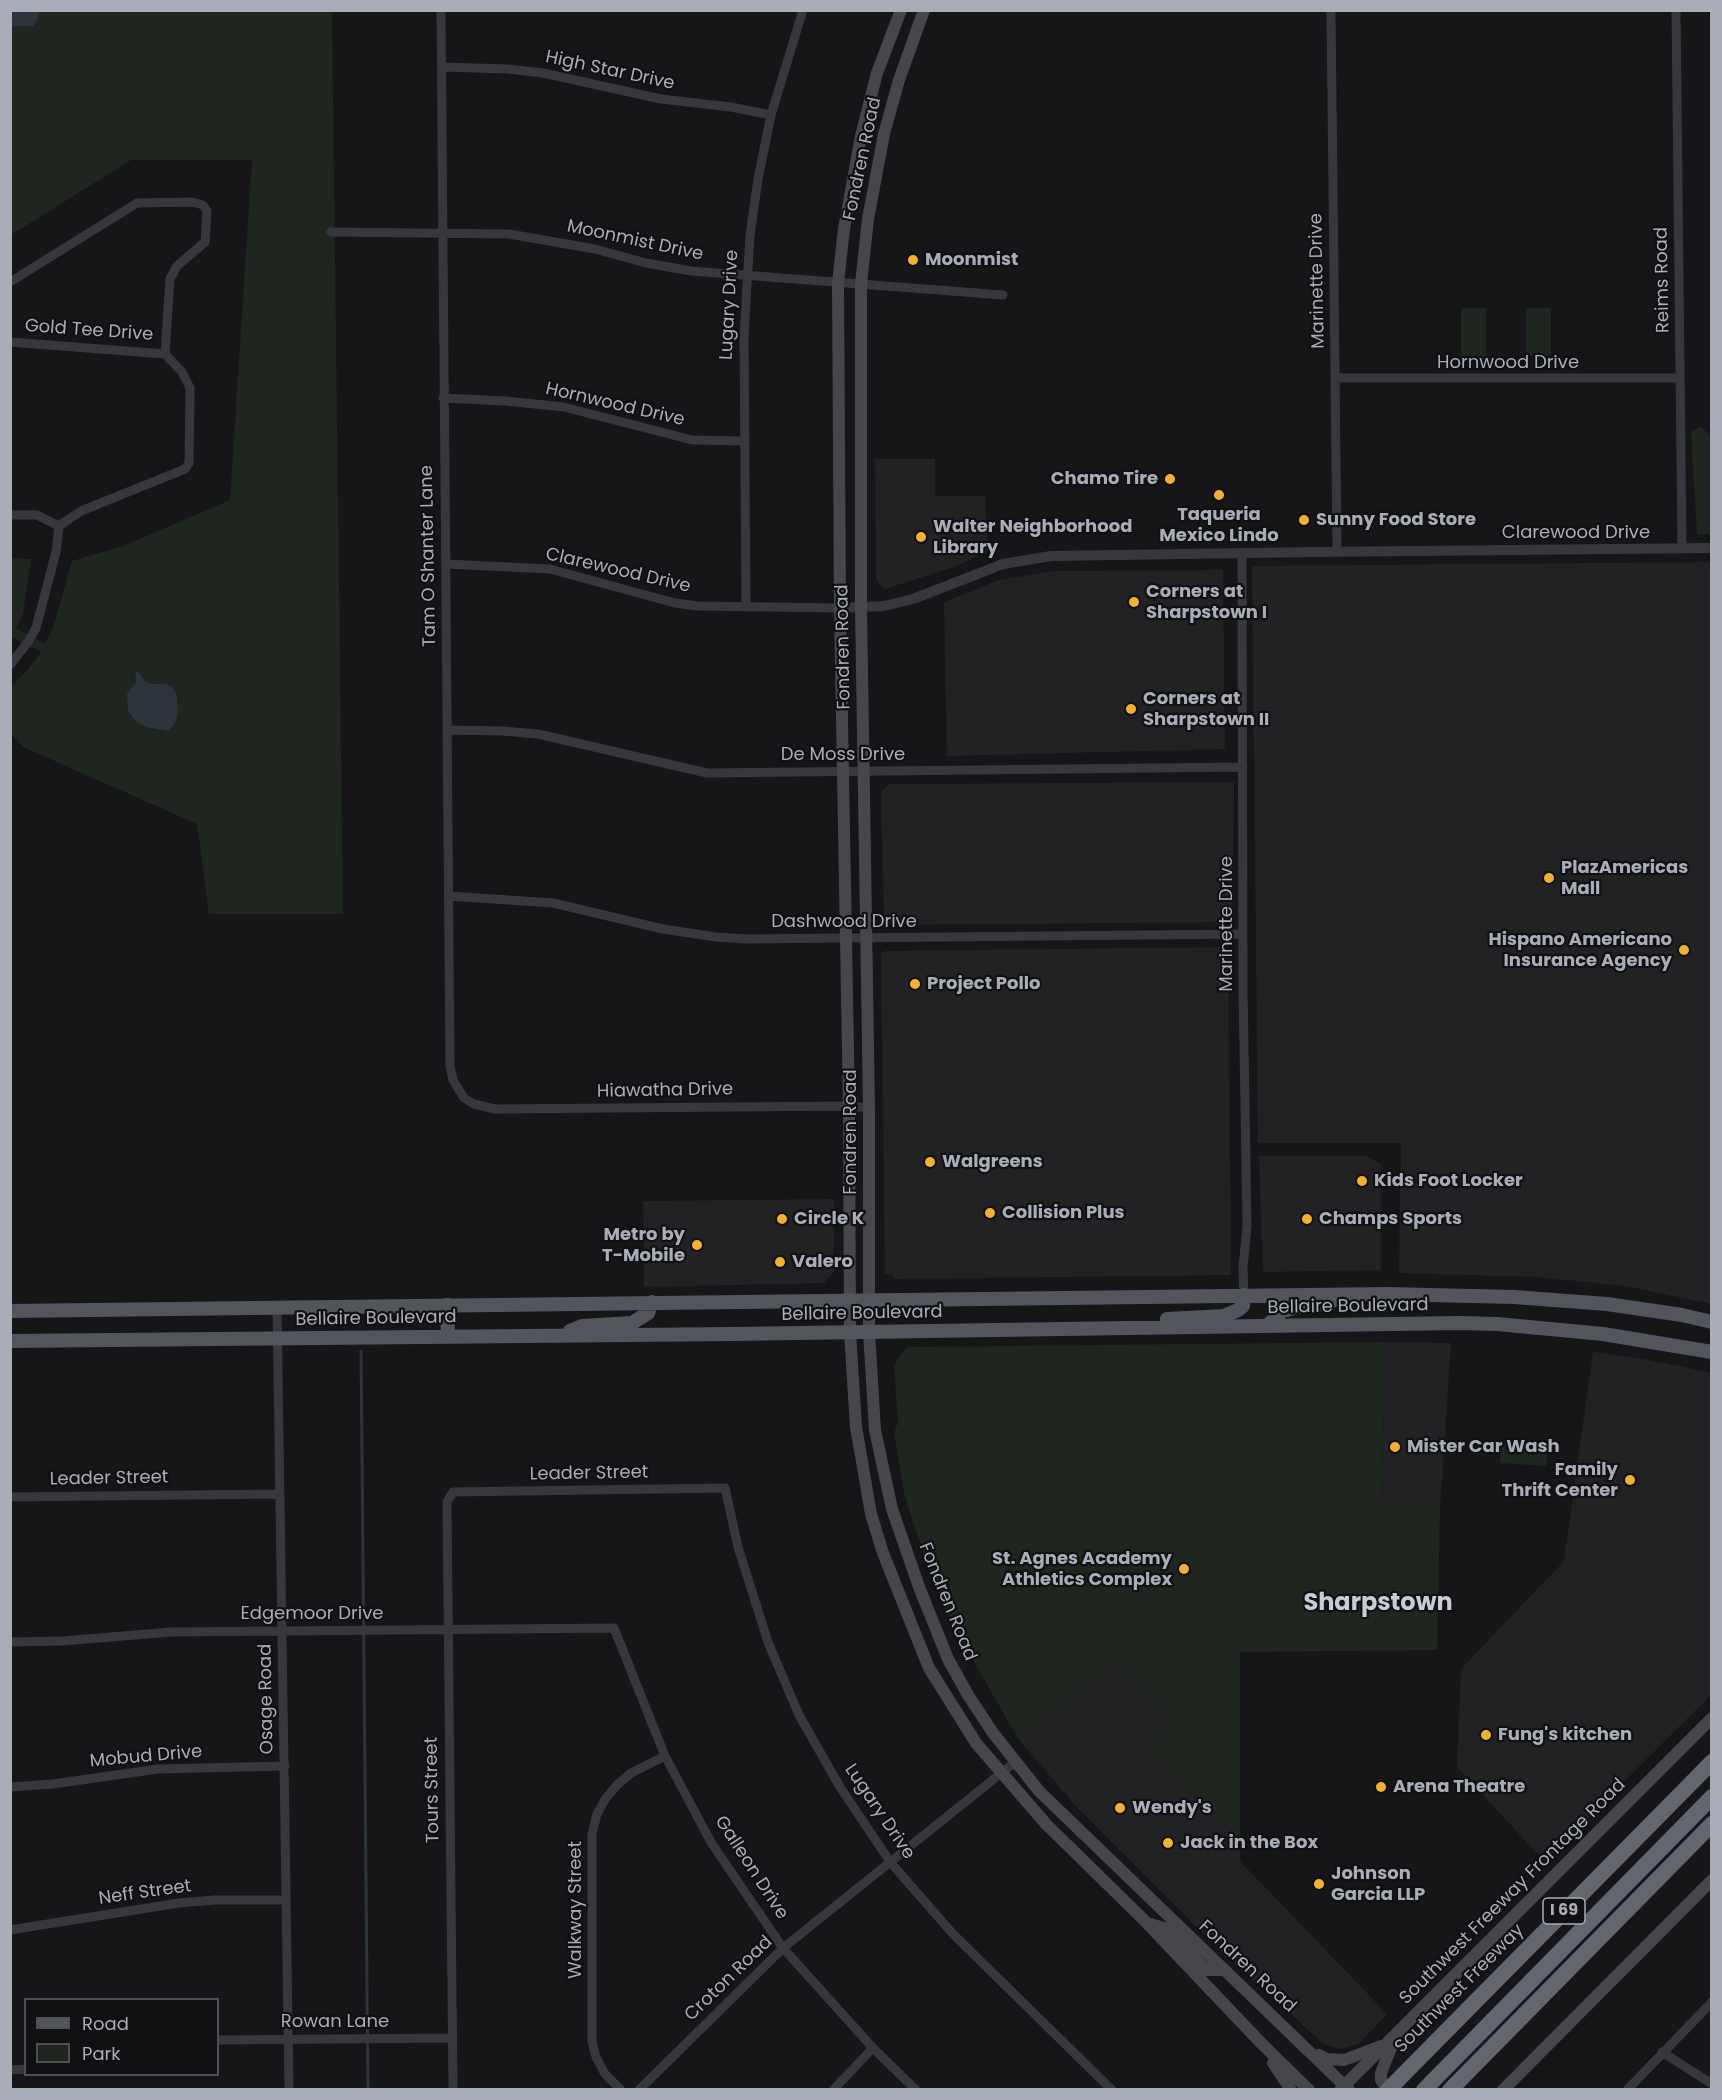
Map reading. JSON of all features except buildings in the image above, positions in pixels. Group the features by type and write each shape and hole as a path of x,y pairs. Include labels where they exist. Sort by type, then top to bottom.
{"highway":[{"name":"Southwest Freeway","path":"1388,2090 1712,1762"},
{"path":"1429,2085 1712,1797"},
{"name":"I 69","path":"1450,2090 1712,1824"}],"main road":[{"name":"Fondren Road","path":"901,10 877,73 861,136 847,209 838,283 850,1332 856,1427 871,1514 883,1553 929,1668 976,1743 1046,1824 1146,1922 1309,2090"},
{"name":"Fondren Road","path":"924,10 899,80 884,134 868,219 861,285 861,608 869,1108 869,1332 875,1430 892,1509 919,1587 948,1659 974,1704 1015,1762 1039,1791 1223,1970 1307,2048 1345,2088"},
{"path":"1143,1328 1169,1318 1224,1316 1243,1306 1244,1295"},
{"name":"Bellaire Boulevard","path":"10,1311 1340,1295 1514,1297 1607,1304 1682,1315 1712,1322"},
{"path":"1267,1326 1282,1311 1322,1304 1340,1295"},
{"path":"557,1335 582,1326 632,1323 648,1313 652,1302"},
{"path":"447,1305 448,1336"},
{"name":"Bellaire Boulevard","path":"10,1341 1497,1324 1603,1334 1712,1352"},
{"path":"871,1514 892,1509"},
{"name":"Southwest Freeway Frontage Road","path":"1345,2088 1712,1718"},
{"path":"1503,2090 1712,1880"},
{"path":"1146,1922 1164,1928 1207,1970 1223,1970"},
{"path":"1388,2090 1381,2080 1381,2073 1398,2034"},
{"path":"1258,2039 1291,2090"},
{"path":"1307,2048 1327,2060 1344,2061 1388,2043"}],"street":[{"name":"Tam O Shanter Lane","path":"441,10 450,1066 453,1080 464,1098"},
{"name":"Lugary Drive","path":"746,607 744,336 747,276 758,179 771,115 803,10"},
{"name":"Marinette Drive","path":"1331,10 1337,551"},
{"name":"Reims Road","path":"1676,10 1682,549"},
{"name":"High Star Drive","path":"442,67 508,69 543,73 661,99 730,107 771,115"},
{"path":"10,282 137,203 192,202 203,205 207,211 205,242 177,266 170,279 165,354 182,372 190,388 191,455 189,463 185,469 81,511 58,526"},
{"name":"Moonmist Drive","path":"331,232 509,234 595,249 646,263 691,271 1004,295"},
{"name":"Gold Tee Drive","path":"10,342 165,354"},
{"name":"Hornwood Drive","path":"1336,378 1680,378"},
{"name":"Hornwood Drive","path":"443,398 505,400 564,407 692,440 744,441"},
{"path":"10,515 43,517 58,526"},
{"path":"10,665 18,658 36,628 56,552 58,526"},
{"name":"Clarewood Drive","path":"446,564 550,569 675,603 698,606 861,608 884,606 913,599 981,571 1011,562 1068,555 1712,548"},
{"name":"Marinette Drive","path":"1242,553 1243,934 1247,1227 1243,1268 1244,1295"},
{"name":"De Moss Drive","path":"448,730 538,734 707,773 1243,767"},
{"name":"Dashwood Drive","path":"449,896 553,903 663,929 716,937 846,939 1243,934"},
{"name":"Hiawatha Drive","path":"464,1098 474,1104 495,1109 849,1106 869,1108"},
{"name":"Osage Road","path":"277,1308 290,2090"},
{"name":"Lugary Drive","path":"725,1488 750,1592 768,1642 799,1715 840,1787 891,1863 952,1934 1112,2090"},
{"name":"Leader Street","path":"453,1492 725,1488"},
{"name":"Tours Street","path":"453,1492 447,1502 453,2090"},
{"name":"Leader Street","path":"10,1497 279,1494"},
{"name":"Edgemoor Drive","path":"10,1642 62,1641 172,1632 614,1628"},
{"name":"Galleon Drive","path":"614,1628 665,1756 712,1844 783,1948 873,2048 915,2090"},
{"name":"Walkway Street","path":"621,2090 605,2074 596,2057 592,2041 592,1834 597,1814 606,1798 618,1784 631,1773 665,1756"},
{"name":"Croton Road","path":"639,2090 783,1948 1015,1762"},
{"name":"Mobud Drive","path":"10,1787 45,1785 158,1769 285,1766"},
{"name":"Neff Street","path":"10,1930 179,1903 214,1900 286,1900"},
{"path":"1627,2090 1712,2002"},
{"name":"Rowan Lane","path":"219,2040 452,2038"},
{"path":"833,2090 873,2048"},
{"path":"1662,2052 1712,2084"}],"shaded area":[{"path":"11,10 40,11 33,26 11,26"},
{"path":"875,459 935,459 935,496 985,496 988,551 954,567 885,589 876,580"},
{"name":"PlazAmericas Mall","path":"1711,562 1711,1304 1626,1286 1537,1277 1399,1273 1401,1143 1258,1143 1252,566"},
{"path":"1223,570 1225,749 947,756 944,602 999,580 1053,571"},
{"path":"137,671 146,682 166,684 172,687 177,696 178,715 168,731 146,727 136,721 128,711 127,694 137,681 135,676"},
{"path":"1234,782 1232,922 886,925 884,922 881,791 890,784"},
{"path":"1228,947 1231,1275 895,1279 891,1274 885,1274 881,954 885,951"},
{"path":"1259,1156 1365,1156 1381,1164 1381,1270 1263,1272"},
{"path":"834,1199 834,1272 824,1283 644,1287 643,1201"},
{"path":"1386,1342 1451,1343 1440,1509 1381,1506"},
{"path":"1593,1352 1645,1359 1711,1373 1711,1695 1544,1861 1457,1767 1461,1669 1564,1561"},
{"path":"1117,1662 1170,1717 1151,1749 1240,1839 1240,1861 1387,2014 1359,2044 1340,2049 1324,2044 1221,1952 1076,1806 1019,1740"}],"green space":[{"path":"11,11 332,11 343,914 209,914 197,824 23,747 11,734 11,686 27,671 41,652 11,637 11,558 31,559 23,614 16,628 45,644 53,628 72,561 123,546 230,500 252,160 131,160 11,235"},
{"path":"1461,308 1486,308 1486,357 1461,357"},
{"path":"1526,308 1551,308 1551,356 1526,356"},
{"path":"1700,427 1711,435 1711,534 1697,534 1691,432"},
{"name":"St. Agnes Academy Athletics Complex","path":"1386,1342 1381,1505 1440,1509 1437,1650 1240,1652 1240,1839 1150,1748 1170,1717 1117,1662 1019,1740 944,1608 905,1497 894,1433 898,1422 894,1365 907,1347"},
{"path":"1502,1440 1548,1443 1546,1466 1500,1463"}],"waterway":[{"path":"361,1351 368,2090"}],"place":[{"name":"Moonmist","path":"913,260"},
{"name":"Chamo Tire","path":"1170,479"},
{"name":"Taqueria Mexico Lindo","path":"1219,495"},
{"name":"Sunny Food Store","path":"1304,520"},
{"name":"Walter Neighborhood Library","path":"921,537"},
{"name":"Corners at Sharpstown I","path":"1134,602"},
{"name":"Corners at Sharpstown II","path":"1131,709"},
{"name":"PlazAmericas Mall","path":"1549,878"},
{"name":"Hispano Americano Insurance Agency","path":"1684,950"},
{"name":"Project Pollo","path":"915,984"},
{"name":"Walgreens","path":"930,1162"},
{"name":"Kids Foot Locker","path":"1362,1181"},
{"name":"Collision Plus","path":"990,1213"},
{"name":"Circle K","path":"782,1219"},
{"name":"Champs Sports","path":"1307,1219"},
{"name":"Metro by T-Mobile","path":"697,1245"},
{"name":"Valero","path":"780,1262"},
{"name":"Mister Car Wash","path":"1395,1447"},
{"name":"Family Thrift Center","path":"1630,1480"},
{"name":"St. Agnes Academy Athletics Complex","path":"1184,1569"},
{"name":"Fung's kitchen","path":"1486,1735"},
{"name":"Arena Theatre","path":"1381,1787"},
{"name":"Wendy's","path":"1120,1808"},
{"name":"Jack in the Box","path":"1168,1843"},
{"name":"Johnson Garcia LLP","path":"1319,1884"}],"district":[{"name":"Sharpstown","path":"1378,1604"}]}
